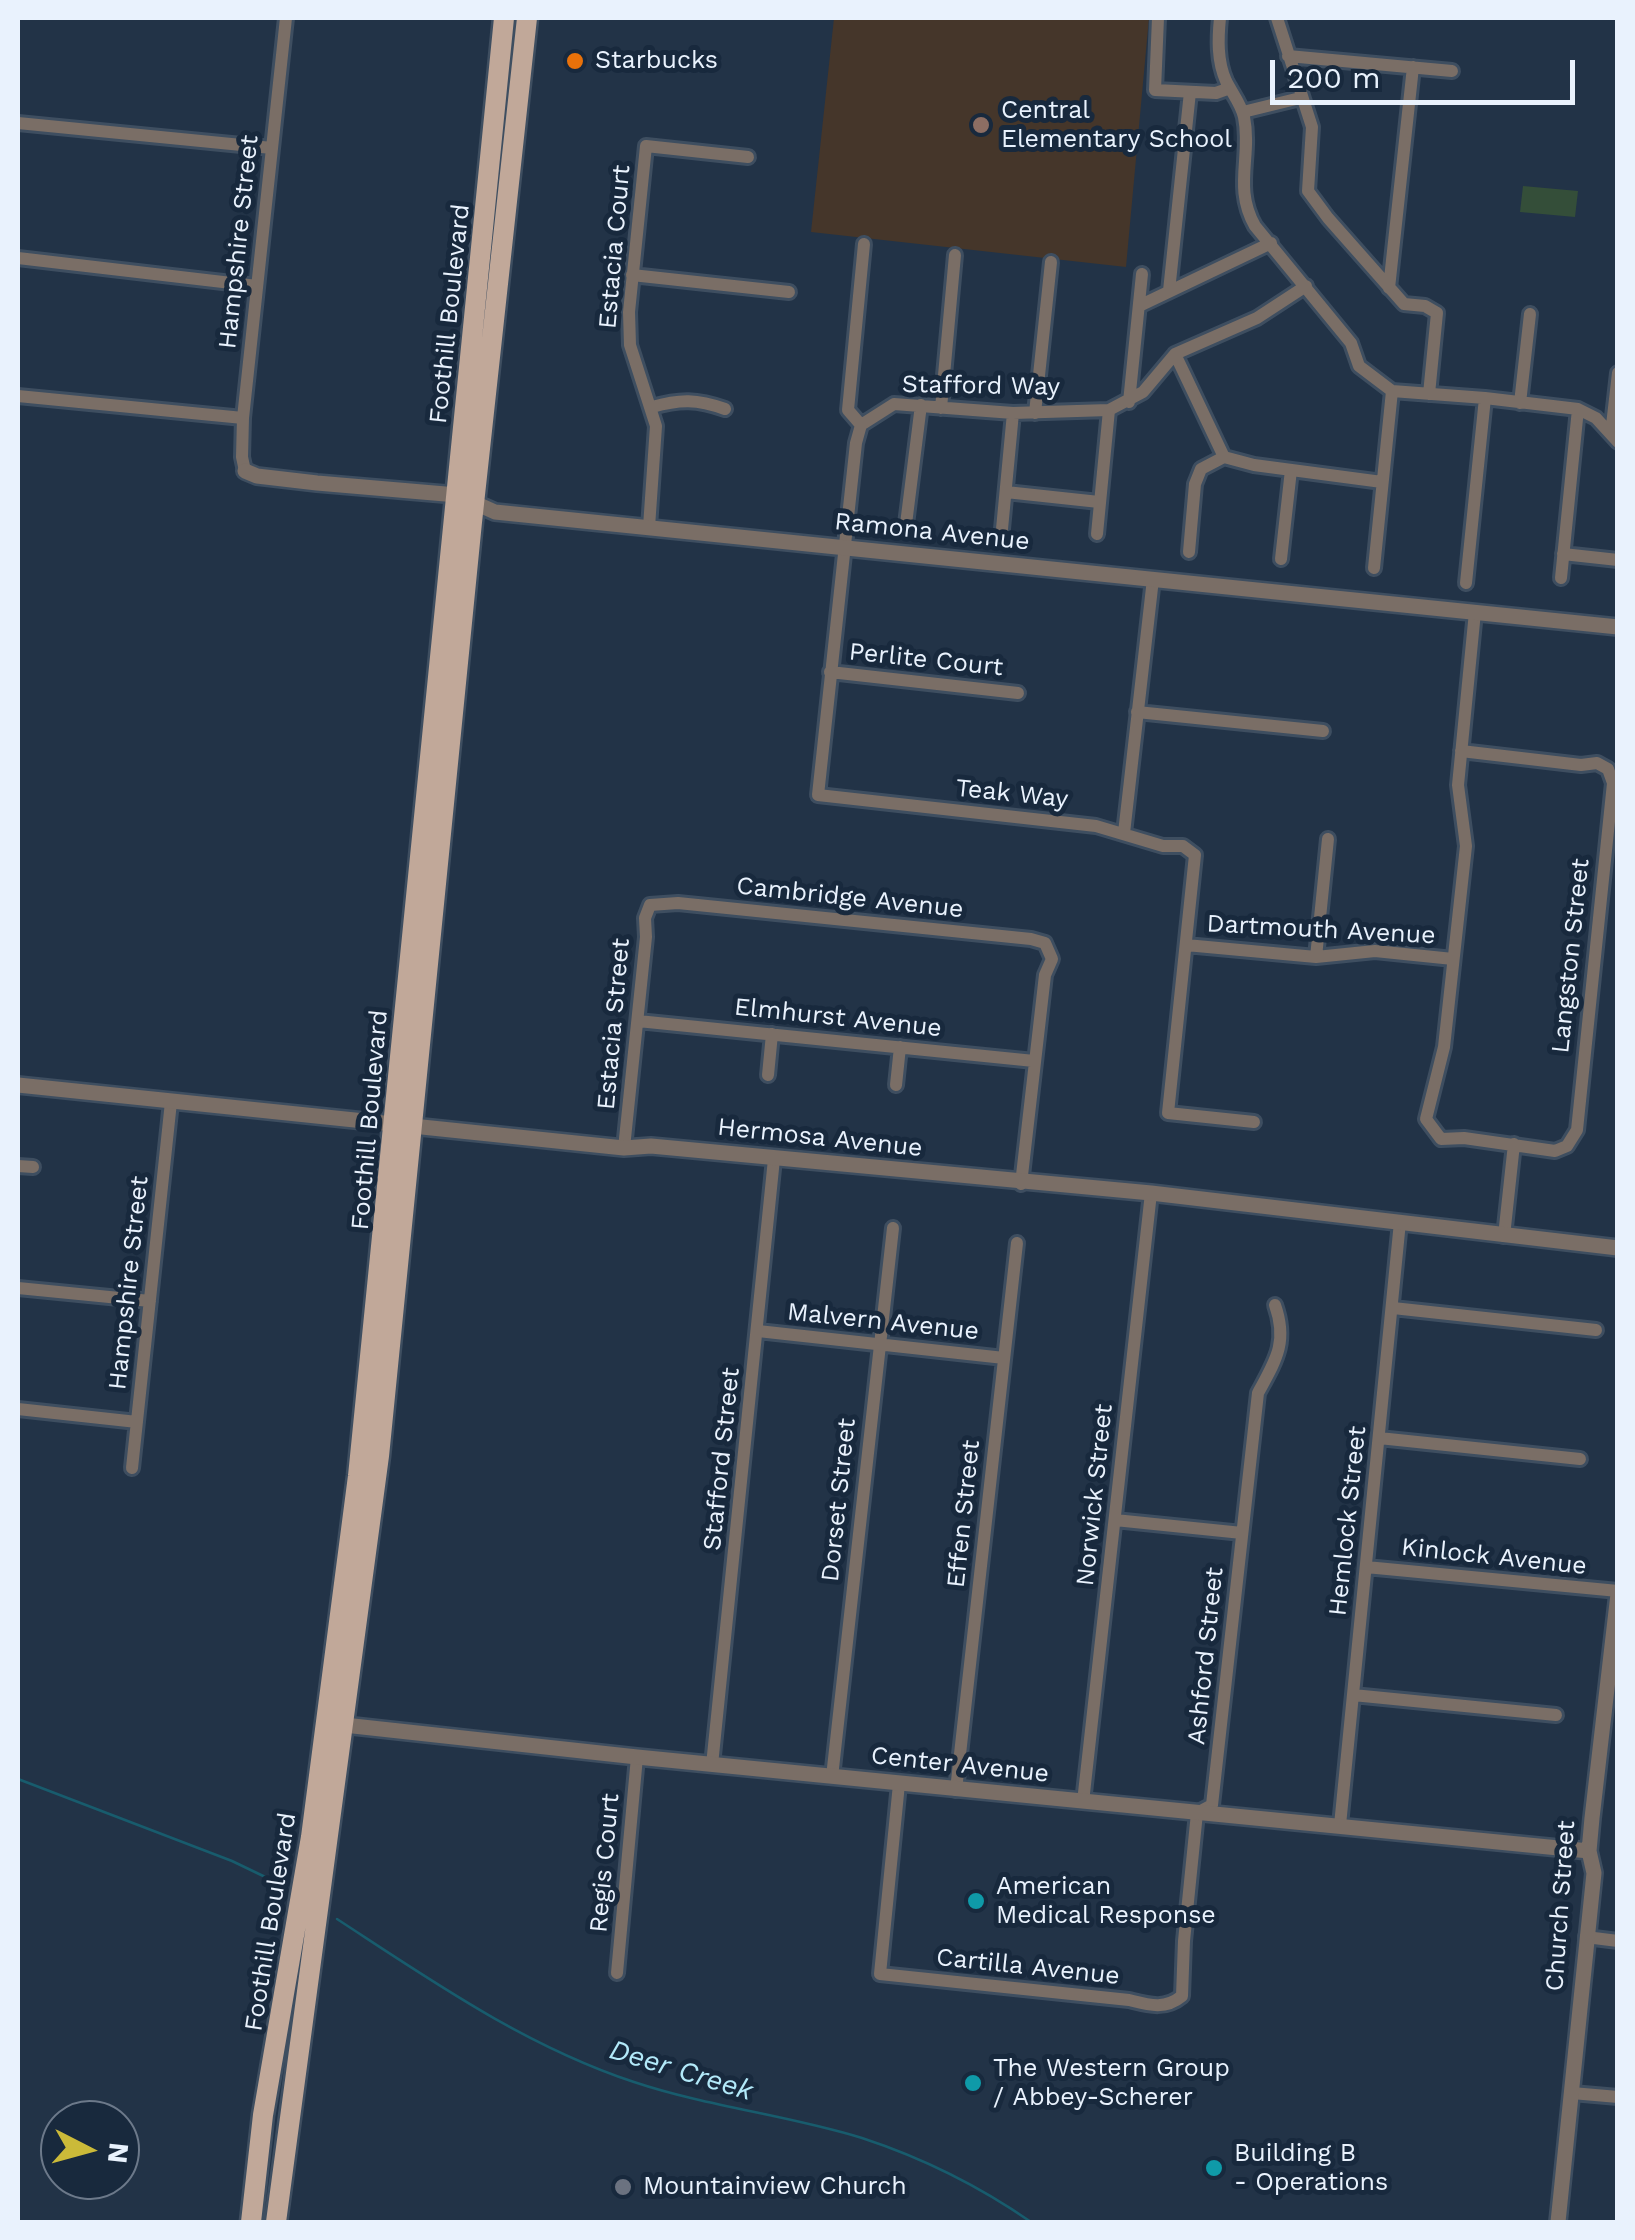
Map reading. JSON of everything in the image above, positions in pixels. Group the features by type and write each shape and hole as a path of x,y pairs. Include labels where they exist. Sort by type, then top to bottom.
{"main road":[{"name":"Foothill Boulevard","path":"276,2222 336,1724 372,1356 404,1125 465,498 504,18"},
{"name":"Foothill Boulevard","path":"465,498 527,18"},
{"name":"Foothill Boulevard","path":"250,2222 261,2133 336,1724"}],"street":[{"name":"Hampshire Street","path":"245,471 243,418 286,18"},
{"path":"1158,18 1156,90 1216,93 1230,88"},
{"path":"1220,18 1218,42 1223,74 1243,112 1244,200 1256,226 1351,343 1359,366 1392,391 1578,410 1596,418 1614,438"},
{"path":"1276,18 1312,127 1308,191 1404,304 1425,306 1436,314 1428,394"},
{"path":"1288,56 1452,71"},
{"path":"1390,288 1413,67"},
{"path":"1169,291 1190,92"},
{"path":"1243,112 1300,98"},
{"path":"18,122 272,148"},
{"name":"Estacia Court","path":"649,527 656,445 652,407 630,345 629,312 646,146 748,156"},
{"path":"1139,306 1271,243"},
{"path":"830,672 861,424 848,410 864,244"},
{"path":"941,408 955,255"},
{"path":"18,258 257,286"},
{"path":"1035,413 1051,262"},
{"path":"1129,402 1142,274"},
{"path":"632,275 789,292"},
{"name":"Stafford Way","path":"861,424 894,404 1013,413 1110,410 1143,392 1175,354 1257,318 1306,286"},
{"path":"1520,402 1530,314"},
{"path":"1175,354 1224,456 1237,462 1382,482"},
{"path":"1614,438 1618,373"},
{"path":"1374,568 1392,391"},
{"path":"18,396 243,418"},
{"path":"1466,582 1485,398"},
{"path":"652,407 682,399 700,400 725,409"},
{"path":"906,524 921,405"},
{"path":"1096,534 1110,410"},
{"path":"1561,578 1578,410"},
{"path":"1002,529 1013,413"},
{"path":"1189,552 1195,484 1201,469 1224,456"},
{"path":"1281,559 1290,470"},
{"name":"Ramona Avenue","path":"245,471 257,476 465,498 495,512 1618,626"},
{"path":"1006,492 1099,502"},
{"path":"1564,554 1618,560"},
{"path":"1124,833 1153,579"},
{"path":"1475,612 1458,785 1466,846 1444,1047 1426,1118 1440,1139 1514,1144 1504,1236"},
{"name":"Perlite Court","path":"830,672 1018,693"},
{"name":"Teak Way","path":"830,672 818,794 1096,826 1163,846 1183,846 1195,855 1186,946"},
{"path":"1138,712 1323,731"},
{"name":"Langston Street","path":"1461,751 1581,765 1597,762 1608,769 1613,783 1577,1130 1567,1146 1555,1150 1514,1144"},
{"path":"1316,958 1328,839"},
{"name":"Cambridge Avenue","path":"650,905 678,903 1012,937 1045,944 1052,959 1045,976 1034,1061"},
{"name":"Estacia Street","path":"624,1148 645,918 650,905"},
{"path":"1186,946 1168,1114 1254,1122"},
{"name":"Dartmouth Avenue","path":"1186,946 1316,958 1376,951 1453,959"},
{"name":"Elmhurst Avenue","path":"638,1021 1034,1061"},
{"path":"768,1074 772,1034"},
{"path":"896,1085 900,1047"},
{"path":"1021,1184 1034,1061"},
{"name":"Hermosa Avenue","path":"18,1085 624,1148 651,1146 1151,1194 1618,1248"},
{"name":"Hampshire Street","path":"132,1468 171,1102"},
{"name":"Stafford Street","path":"712,1764 774,1159"},
{"path":"18,1166 33,1168"},
{"name":"Norwick Street","path":"1083,1802 1151,1194"},
{"name":"Hemlock Street","path":"1340,1825 1400,1222"},
{"name":"Dorset Street","path":"832,1777 893,1228"},
{"name":"Effen Street","path":"956,1790 1017,1244"},
{"path":"18,1288 150,1301"},
{"name":"Ashford Street","path":"1171,2005 1182,1996 1184,1986 1184,1940 1197,1814 1212,1805 1258,1393 1276,1360 1283,1328 1275,1304"},
{"path":"1393,1308 1596,1330"},
{"name":"Malvern Avenue","path":"758,1332 1004,1358"},
{"path":"18,1409 137,1422"},
{"path":"1380,1438 1580,1460"},
{"path":"1115,1520 1242,1533"},
{"name":"Kinlock Avenue","path":"1366,1567 1618,1593"},
{"name":"Church Street","path":"1558,2222 1594,1873 1589,1851 1618,1593"},
{"path":"1352,1695 1556,1715"},
{"name":"Center Avenue","path":"336,1724 637,1758 1589,1851"},
{"name":"Regis Court","path":"617,1973 637,1758"},
{"name":"Cartilla Avenue","path":"900,1784 880,1974 1129,2000 1152,2006 1171,2005"},
{"path":"1586,1938 1618,1941"},
{"path":"1572,2093 1618,2098"}],"shaded area":[{"name":"Central Elementary School","path":"834,18 1149,18 1126,267 811,232"}],"green space":[{"path":"1523,186 1578,191 1575,217 1520,212"}],"waterway":[{"name":"Deer Creek","path":"18,1779 232,1861 284,1886"},
{"name":"Deer Creek","path":"337,1919 480,2010 555,2050 662,2091 834,2130 885,2146 950,2174 1031,2222"}],"place":[{"name":"Starbucks","path":"575,61"},
{"name":"Central Elementary School","path":"981,125"},
{"name":"American Medical Response","path":"976,1901"},
{"name":"The Western Group / Abbey-Scherer","path":"973,2083"},
{"name":"Building B - Operations","path":"1214,2168"},
{"name":"Mountainview Church","path":"623,2187"}]}
